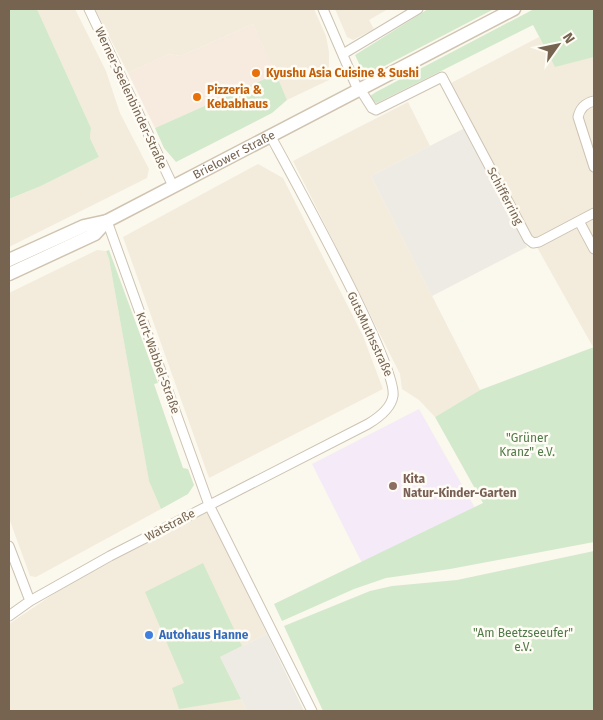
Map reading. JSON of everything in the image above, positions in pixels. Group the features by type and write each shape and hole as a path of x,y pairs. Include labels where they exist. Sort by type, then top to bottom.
{"main road":[{"name":"Brielower Straße","path":"9,260 84,226 107,221 514,9"},
{"name":"Brielower Straße","path":"9,274 95,234 107,221"}],"street":[{"name":"Werner-Seelenbinder-Straße","path":"89,9 173,186"},
{"path":"323,9 359,89"},
{"path":"343,54 418,9"},
{"name":"Schifferring","path":"359,89 372,108 376,110 442,77 528,239 532,243 539,242 594,213"},
{"path":"594,101 584,105 579,110 578,117 594,167"},
{"name":"GutsMuthsstraße","path":"210,504 368,424 385,412 393,397 391,377 371,331 270,135"},
{"name":"Kurt-Wabbel-Straße","path":"107,221 210,504"},
{"path":"579,221 594,249"},
{"name":"Watstraße","path":"9,616 30,601 210,504 312,711"},
{"path":"9,546 30,601"}],"shaded area":[{"path":"37,9 75,9 106,71 120,113 149,169 147,178 9,247 9,199 41,186 99,157 90,138 91,128"},
{"path":"95,9 314,9 326,36 329,52 329,80 287,100 253,24 181,56 169,54 128,73"},
{"path":"335,9 388,9 369,20 374,29 353,40 347,37"},
{"path":"253,24 276,74 155,128 128,73 169,54 181,56"},
{"path":"539,37 555,66 594,57 593,347 538,249 451,83"},
{"path":"408,102 430,146 371,176 480,390 435,417 419,400 402,389 400,374 293,161"},
{"path":"465,128 527,247 432,296 371,176"},
{"path":"258,164 283,178 363,336 383,389 209,478 123,237"},
{"path":"97,250 106,251 109,259 149,480 161,509 36,577 30,576 9,518 9,293"},
{"name":"Kita Natur-Kinder-Garten","path":"419,409 475,508 362,563 312,464"},
{"path":"208,510 267,634 220,657 247,711 9,711 9,624 64,587"},
{"path":"267,634 304,711 247,711 220,657"}],"green space":[{"path":"9,9 37,9 91,128 90,138 99,157 41,186 9,199"},
{"path":"428,9 494,9 373,72 362,70 355,55"},
{"path":"534,9 594,9 594,57 555,67 533,25 377,103 372,102 370,96 376,92"},
{"path":"276,74 287,100 272,113 176,162 164,148 155,128"},
{"path":"109,250 158,383 154,384 183,468 188,469 194,485 188,494 161,509 149,481 106,251"},
{"name":"\"Grüner Kranz\" e.V.","path":"594,347 594,542 450,569 386,578 354,589 282,621 274,604 483,503 435,417 480,390"},
{"name":"\"Am Beetzseeufer\" e.V.","path":"594,551 594,711 323,711 284,626 370,591 392,586 457,580"},
{"path":"203,563 242,646 220,657 241,699 179,709 172,688 184,683 145,592"}],"place":[{"name":"Kyushu Asia Cuisine & Sushi","path":"256,73"},
{"name":"Pizzeria & Kebabhaus","path":"197,97"},
{"name":"Kita Natur-Kinder-Garten","path":"393,486"},
{"name":"Autohaus Hanne","path":"149,635"}]}
